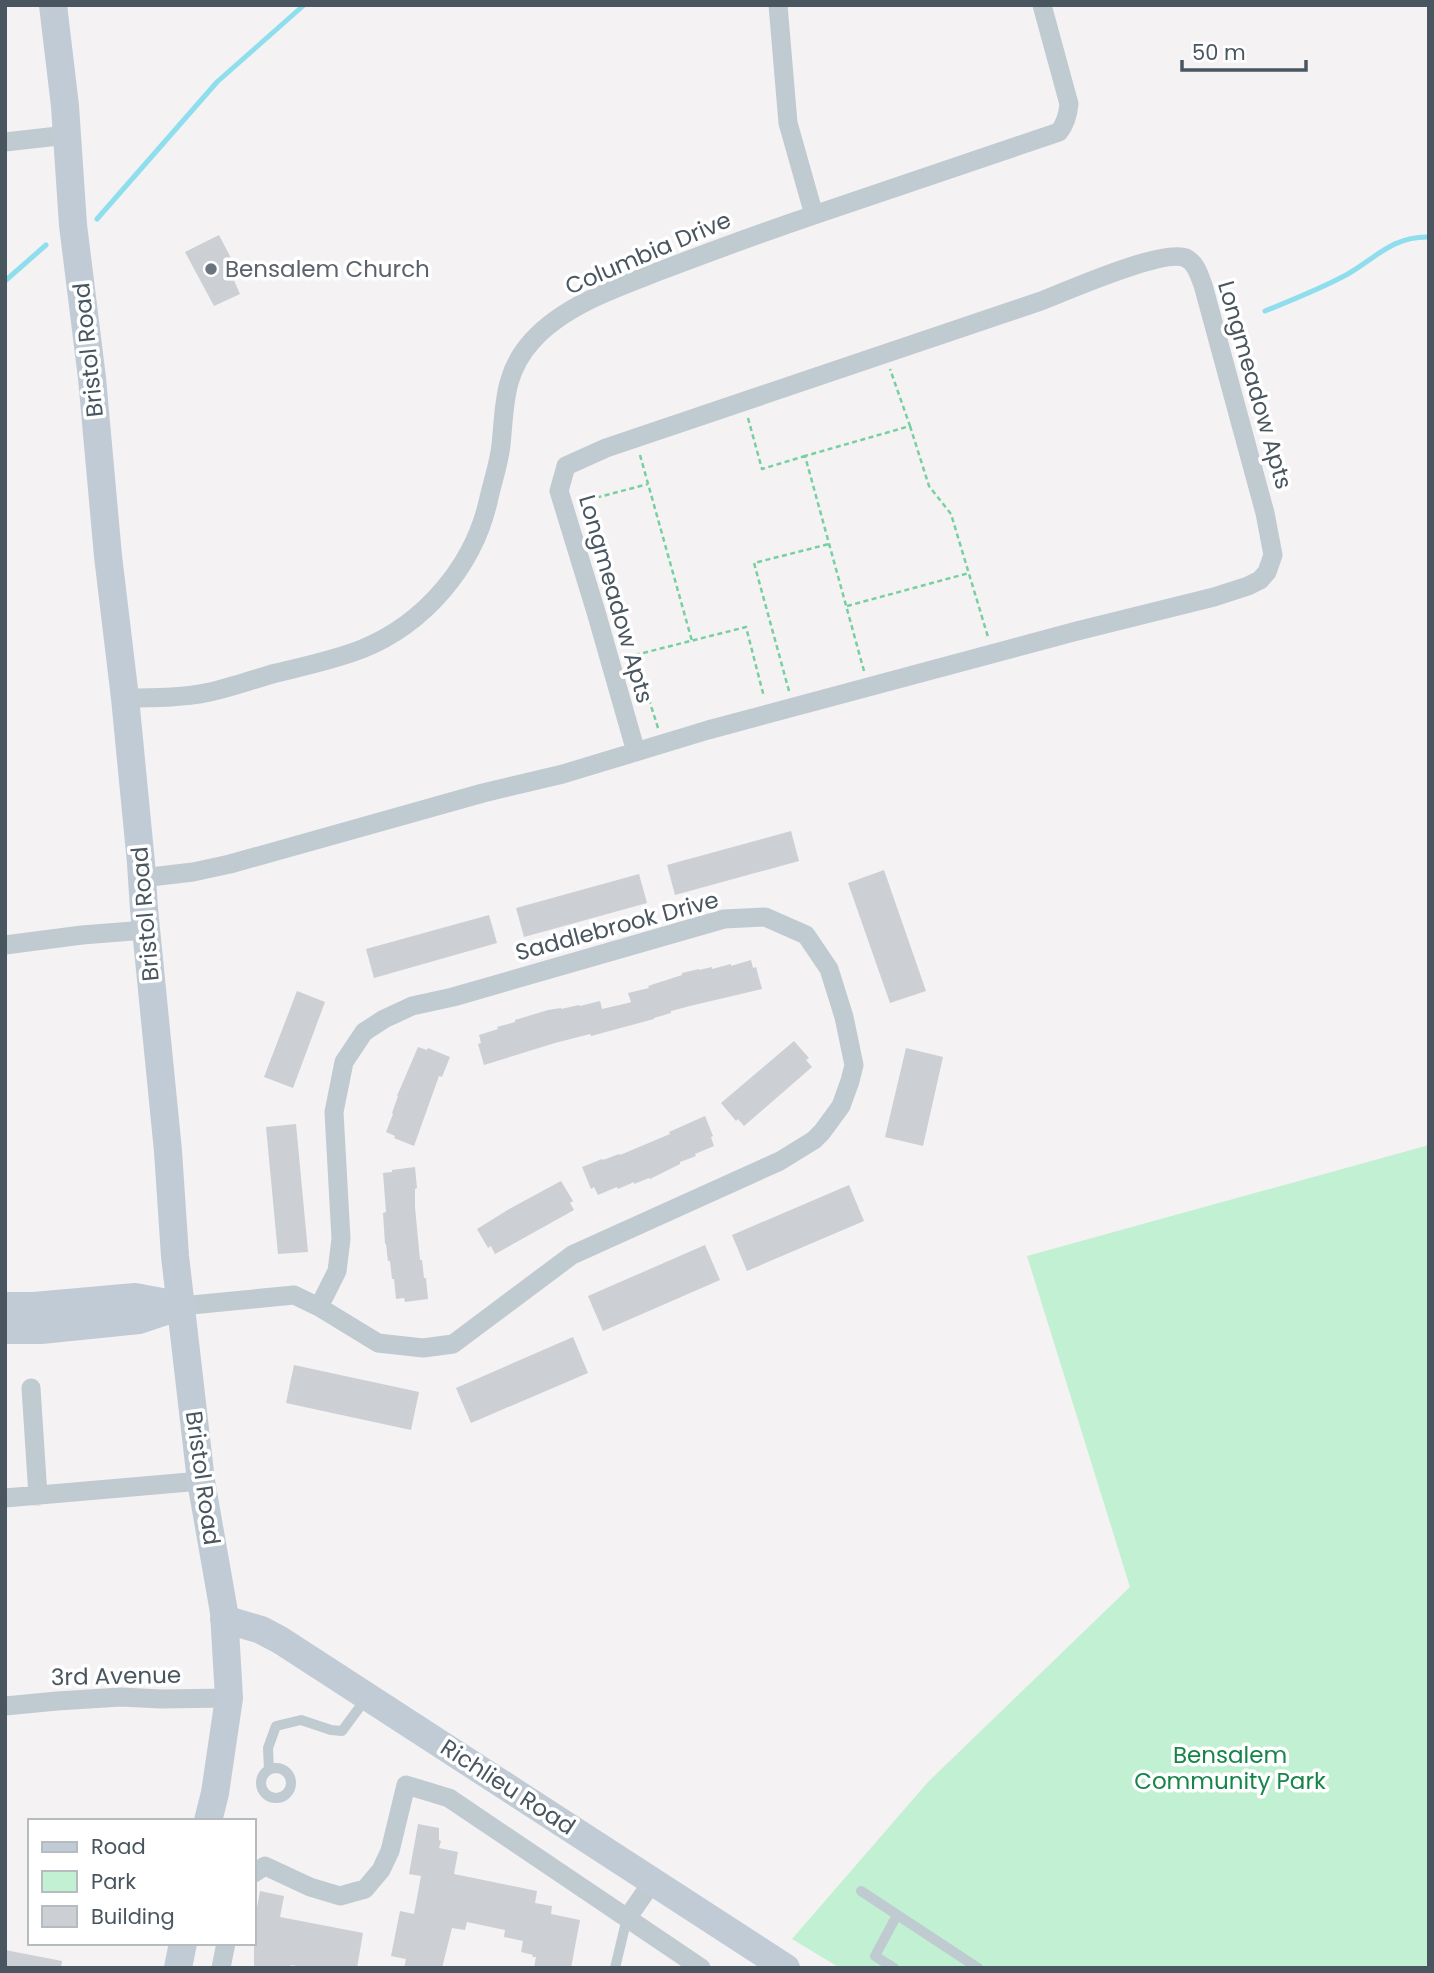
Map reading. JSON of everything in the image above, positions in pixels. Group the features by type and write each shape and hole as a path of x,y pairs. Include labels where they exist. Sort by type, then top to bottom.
{"main road":[{"name":"Bristol Road","path":"53,5 67,135 73,225 92,377 108,556 125,698 181,1306 201,1480 224,1619 229,1698 208,1819"},
{"path":"5,1306 135,1297 181,1306"},
{"path":"5,1330 41,1330 139,1320 181,1306"},
{"name":"Richlieu Road","path":"224,1619 261,1630 368,1696 786,1968"},
{"path":"178,1968 183,1945"}],"street":[{"path":"778,5 785,106 814,215"},
{"name":"Columbia Drive","path":"125,698 159,698 207,692 338,658 383,640 424,611 443,592 462,563 487,509 501,447 505,393 519,358 539,333 567,312 634,281 737,241 1059,132 1068,117 1069,104 1042,5"},
{"path":"5,142 67,135"},
{"name":"Longmeadow Apts","path":"142,878 194,872 230,864 483,793 563,774 868,687 1214,597 1260,580 1267,572 1273,555 1265,513 1203,285 1191,262 1184,257 1175,256 1107,275 1041,301 606,448 566,466 559,491 636,752"},
{"name":"Saddlebrook Drive","path":"181,1306 294,1295 378,1343 424,1348 453,1344 572,1255 780,1161 822,1132 841,1106 853,1065 844,1017 829,969 806,935 765,917 724,919 453,998 412,1006 384,1018 364,1032 344,1062 334,1112 341,1239 337,1271 319,1307"},
{"path":"5,945 146,930"},
{"path":"32,1388 38,1496"},
{"path":"5,1498 201,1480"},
{"name":"3rd Avenue","path":"5,1706 121,1697 229,1698"},
{"path":"256,1872 265,1866 310,1887 340,1896 365,1889 381,1870 390,1851 406,1785 449,1798 701,1968"},
{"path":"628,1917 653,1881"},
{"path":"221,1968 226,1945"}],"lane":[{"path":"269,1770 268,1748 276,1726 301,1720 342,1731 368,1696"},
{"path":"861,1891 978,1968"},
{"path":"894,1968 875,1956 897,1915"},
{"path":"615,1968 628,1917"}],"path":[{"path":"885,354 929,486 951,514 993,654"},
{"path":"744,402 762,469 910,426"},
{"path":"635,438 692,640"},
{"path":"805,456 868,687"},
{"path":"564,507 648,484"},
{"path":"794,708 754,563 829,544"},
{"path":"846,607 969,573"},
{"path":"663,744 635,655 746,627 769,714"}],"green space":[{"name":"Bensalem Community Park","path":"1429,1145 1429,1968 840,1968 792,1939 928,1782 1130,1587 1027,1256"}],"building":[{"name":"Bensalem Church","path":"219,235 232,260 226,262 240,294 214,306 185,252"},
{"path":"791,831 799,861 675,895 667,865"},
{"path":"884,870 926,991 890,1003 848,883"},
{"path":"639,874 647,903 524,937 516,908"},
{"path":"489,915 497,943 374,978 366,949"},
{"path":"751,960 753,968 756,967 762,989 671,1011 654,1019 555,1043 484,1065 478,1044 481,1043 479,1035 498,1029 497,1027 548,1010 600,1001 602,1009 628,1003 631,1002 628,993 649,988 648,986 682,973 731,966"},
{"path":"297,991 325,1002 293,1088 264,1077"},
{"path":"794,1041 809,1058 806,1060 812,1067 744,1126 738,1119 736,1121 721,1103"},
{"path":"418,1047 450,1057 442,1077 439,1076 414,1146 386,1132 397,1096"},
{"path":"906,1048 943,1057 923,1146 885,1137"},
{"path":"705,1116 714,1146 650,1179 598,1195 594,1187 591,1189 582,1167 620,1155"},
{"path":"296,1124 308,1252 278,1254 266,1127"},
{"path":"415,1167 415,1207 420,1260 426,1278 428,1299 405,1302 404,1298 396,1299 385,1244 383,1173"},
{"path":"561,1181 573,1201 570,1203 574,1210 495,1254 491,1246 488,1248 477,1229"},
{"path":"849,1185 864,1221 747,1271 732,1235"},
{"path":"705,1245 720,1280 603,1331 588,1296"},
{"path":"573,1337 588,1373 471,1423 456,1388"},
{"path":"294,1365 419,1392 411,1430 286,1403"},
{"path":"418,1824 439,1828 439,1848 458,1852 454,1874 537,1891 535,1903 552,1906 551,1914 580,1920 571,1968 534,1968 536,1957 521,1952 523,1941 504,1937 505,1930 467,1922 465,1930 452,1928 442,1968 404,1968 406,1959 391,1956 400,1911 414,1914 421,1876 409,1874"},
{"path":"260,1891 284,1896 280,1917 363,1933 357,1968 308,1968 291,1965 290,1968 254,1968 256,1913"},
{"path":"5,1950 62,1961 61,1968 5,1968"}],"waterway":[{"path":"97,219 217,82 304,5"},
{"path":"1265,311 1336,280 1394,244 1429,237"},
{"path":"5,281 46,245"}],"place":[{"name":"Bensalem Church","path":"211,269"}]}
